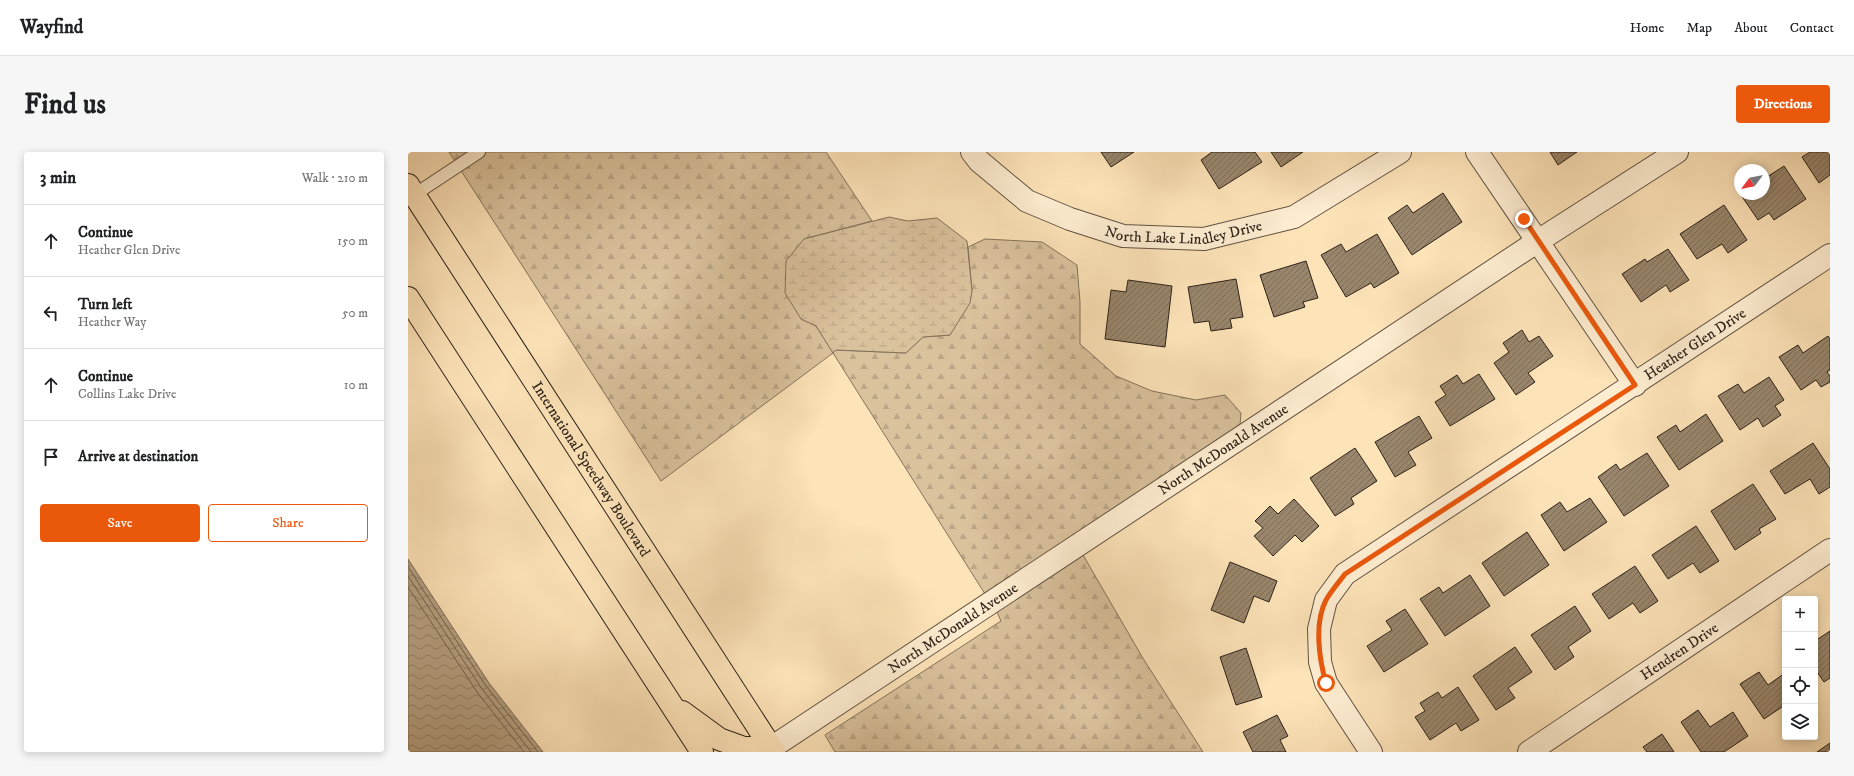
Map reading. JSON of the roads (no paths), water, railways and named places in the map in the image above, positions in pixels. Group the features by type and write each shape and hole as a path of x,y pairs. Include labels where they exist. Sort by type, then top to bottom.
{"main road":[{"name":"International Speedway Boulevard","path":"411,190 773,750"},
{"path":"408,298 702,752"},
{"path":"672,706 719,739 744,748 773,750"}],"street":[{"name":"North Lake Lindley Drive","path":"972,152 979,161 1027,201 1070,219 1123,236 1204,239 1294,217 1400,152"},
{"path":"1477,152 1635,385"},
{"name":"North McDonald Avenue","path":"773,750 1538,241 1677,152"},
{"name":"Heather Glen Drive","path":"1371,752 1326,683 1320,662 1319,629 1326,600 1345,574 1635,385 1830,255"},
{"name":"Hendren Drive","path":"1529,752 1830,550"}],"lane":[{"path":"411,190 479,152"}],"water":[{"path":"408,559 489,683 543,752 408,752"}]}
